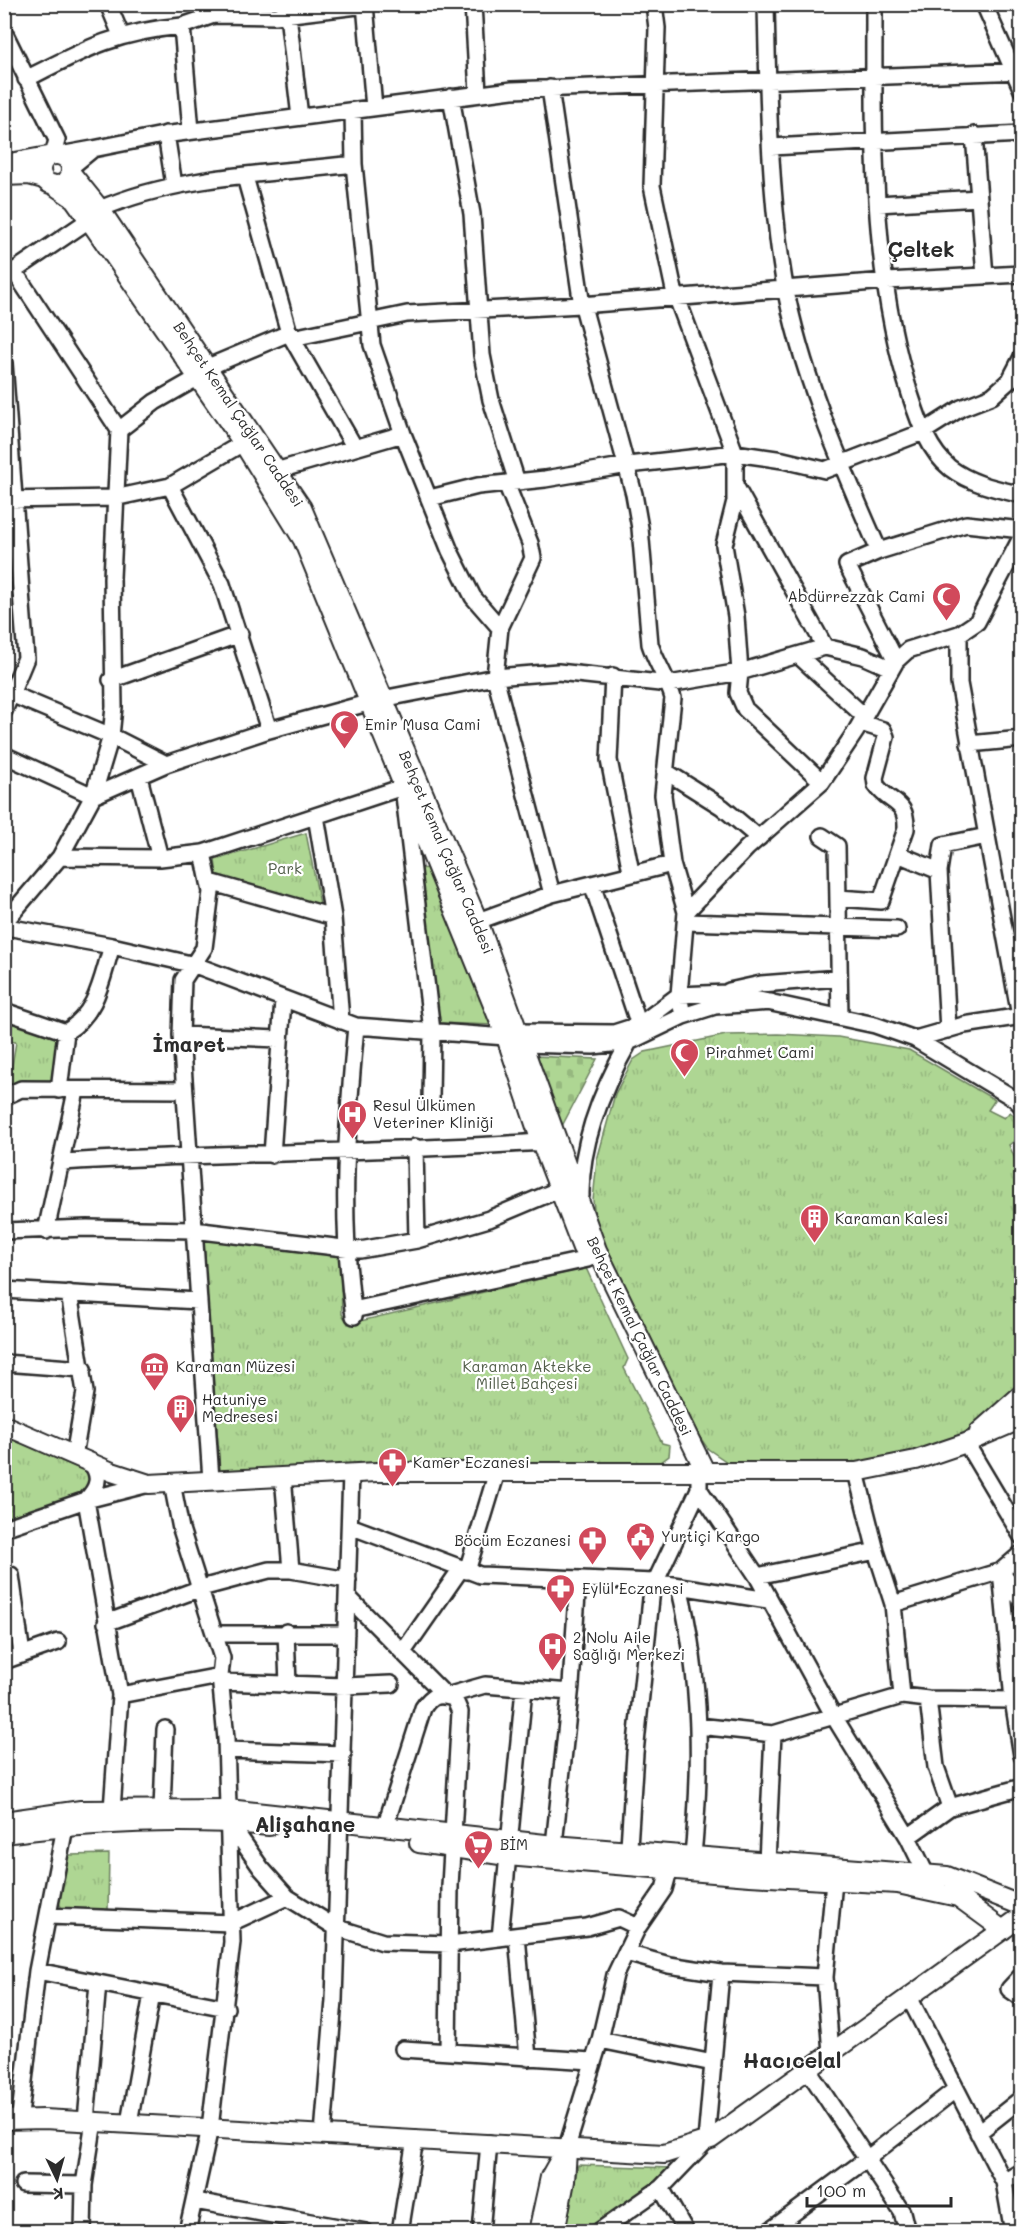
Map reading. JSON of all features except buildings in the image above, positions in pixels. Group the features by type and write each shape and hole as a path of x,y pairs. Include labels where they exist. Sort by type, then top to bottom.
{"main road":[{"path":"4,164 61,161"},
{"path":"4,176 29,175 62,184 61,161"},
{"path":"48,181 42,164 61,161"},
{"name":"Behçet Kemal Çağlar Caddesi","path":"61,161 94,215 203,372 279,470 302,508 317,539 403,787 516,1038 541,1142 588,1258 699,1476"},
{"name":"Behçet Kemal Çağlar Caddesi","path":"48,181 94,215"},
{"name":"Behçet Kemal Çağlar Caddesi","path":"203,372 243,443 303,540 478,921 516,1038 597,1250 699,1476"},
{"path":"966,1443 1022,1394"},
{"path":"4,1425 82,1459 149,1484 351,1473 497,1472 699,1476 856,1472 916,1460 966,1443 1022,1419"},
{"path":"4,1821 81,1810 162,1810 508,1848 692,1864 834,1881 898,1884 947,1876 1022,1906"},
{"path":"4,1834 65,1827 229,1816"},
{"path":"341,1828 386,1827 453,1841"},
{"path":"508,1848 554,1845 628,1858"},
{"path":"692,1864 767,1862 927,1881 958,1897 1003,1930"},
{"path":"10,2116 664,2154 706,2141 1022,1916"},
{"path":"538,2232 550,2177 567,2147"},
{"path":"555,2232 565,2181 567,2147"}],"street":[{"path":"108,4 121,35"},
{"path":"473,4 478,93"},
{"path":"654,4 657,28 652,186 677,297 735,453 735,501 724,545 736,616 740,672 738,693 745,709 822,782"},
{"path":"766,4 771,147 786,289 802,356 842,466 879,551"},
{"path":"874,4 874,142 878,204 891,321 901,367 922,432 949,467 978,484 1022,495"},
{"path":"984,4 1018,71 1022,90"},
{"path":"4,70 23,73 121,35 182,26 214,15 288,15 365,5 374,108"},
{"path":"288,15 300,117"},
{"path":"182,26 191,131"},
{"path":"4,32 57,140 61,161 93,149 166,134 478,93 549,88 655,86 1018,71"},
{"path":"549,88 582,305 628,465 640,528 650,644 656,661 669,684 673,711 663,795 672,864 686,917 679,995 683,1016"},
{"path":"451,97 472,214 482,355 511,482 533,558 500,628 495,677 552,894"},
{"path":"353,111 354,164 372,345 403,434 450,551 474,597 500,628"},
{"path":"166,134 174,184"},
{"path":"771,147 1022,134"},
{"path":"974,135 985,276"},
{"path":"354,164 174,184 133,195 94,215 9,271 120,430 111,680 114,707 111,736 93,796 60,857 8,924 195,965 356,1026 593,1046 629,1042 683,1016 716,1006 771,1002"},
{"path":"245,177 289,333 355,448"},
{"path":"878,204 979,198"},
{"path":"289,333 297,337 406,314 582,305 887,281 1022,274"},
{"path":"120,430 155,402 203,372 289,333"},
{"path":"430,498 478,486 735,453 783,460 825,470 842,466 922,432 961,408 1000,390 1010,380 1022,357"},
{"path":"4,363 9,500 26,658 9,692 4,711"},
{"path":"279,470 403,434"},
{"path":"9,500 116,497 170,486 243,443"},
{"path":"170,486 222,584 240,634 269,730"},
{"path":"735,486 825,647"},
{"path":"893,665 847,565 879,551 966,524 1022,530"},
{"path":"686,917 759,838 822,782 893,665 908,650 959,634 977,622 1022,536"},
{"path":"111,680 240,634"},
{"path":"915,1039 1021,1016 959,683 959,634"},
{"path":"4,755 93,796 166,764 269,730 375,701 495,677 558,672 613,676 669,684 740,672 825,647 893,665"},
{"path":"799,656 862,719 883,730 886,737 875,778 879,790 905,812 906,829 881,901 838,898"},
{"path":"613,676 609,760 631,872"},
{"path":"9,692 111,736 166,764"},
{"path":"969,744 1022,739"},
{"path":"665,771 722,807 759,838"},
{"path":"138,777 160,858"},
{"path":"60,857 160,858 203,854 403,787 432,1031 431,1101"},
{"path":"316,816 333,917 340,1021"},
{"path":"822,836 837,846 840,1017"},
{"path":"948,1030 939,871 943,845 987,836"},
{"path":"203,854 210,882 204,948 195,965 183,980 181,1035 211,1480"},
{"path":"898,854 939,871"},
{"path":"478,921 552,894 631,872 672,864"},
{"path":"210,882 333,917"},
{"path":"592,884 639,1025"},
{"path":"686,917 897,929"},
{"path":"66,1032 79,1024 91,1011 112,946"},
{"path":"516,1038 614,1032 639,1025 679,995 723,993 761,984 839,978"},
{"path":"723,993 874,1025 915,1039 1015,1099 1022,1106"},
{"path":"272,1155 283,1000"},
{"path":"4,1011 66,1032"},
{"path":"356,1026 346,1152 347,1248 353,1313 588,1258"},
{"path":"59,1090 66,1032"},
{"path":"181,1035 279,1039"},
{"path":"581,1208 580,1175 588,1144 606,1083 629,1042"},
{"path":"4,1097 21,1089 184,1090"},
{"path":"46,1231 63,1162 76,1091"},
{"path":"63,1162 188,1154 272,1155 541,1142"},
{"path":"415,1147 417,1240"},
{"path":"4,1231 87,1228 193,1230 360,1250 417,1240 489,1219 560,1189"},
{"path":"4,1290 198,1301"},
{"path":"69,1293 85,1392 82,1459 97,1475 97,1486 86,1500 120,1695 112,1810"},
{"path":"4,1363 83,1369"},
{"path":"966,1443 1022,1537"},
{"path":"404,1652 463,1571 497,1472"},
{"path":"856,1472 876,1551 893,1604 902,1695"},
{"path":"323,2134 334,2000 351,1473"},
{"path":"283,1476 291,1570"},
{"path":"699,1476 833,1715 908,1837 927,1881"},
{"path":"628,1858 635,1753 654,1582 699,1476"},
{"path":"172,1483 181,1529 222,1658 220,1679 227,1750 232,1942 210,2128 187,2232"},
{"path":"4,1528 86,1500 149,1484"},
{"path":"350,1526 463,1571 497,1577 654,1582 768,1600"},
{"path":"757,1576 876,1551"},
{"path":"893,1604 1001,1571 1022,1553"},
{"path":"106,1623 201,1588 269,1570 291,1570 348,1580"},
{"path":"1001,1571 1022,1603"},
{"path":"1001,1571 1017,1676 1013,1700 1022,1756"},
{"path":"11,1575 22,1655"},
{"path":"554,1845 570,1692 578,1579"},
{"path":"679,1586 692,1638 698,1726 700,1774 692,1864"},
{"path":"348,1597 446,1696 454,1698 460,1712 453,1841 448,2052"},
{"path":"214,1634 286,1632 346,1634"},
{"path":"286,1632 288,1684"},
{"path":"4,1661 58,1642"},
{"path":"120,1695 220,1679 345,1686 391,1684"},
{"path":"386,1827 423,1708 430,1697 446,1696 485,1685 570,1692"},
{"path":"500,1938 524,1689"},
{"path":"698,1726 773,1734 902,1695 928,1699 1013,1700"},
{"path":"928,1699 936,1767 950,1807"},
{"path":"162,1810 165,1729"},
{"path":"767,1862 773,1734"},
{"path":"227,1750 343,1754"},
{"path":"908,1837 950,1807 1022,1787"},
{"path":"229,1816 261,1868 287,1897 335,1927 382,1942 450,1944 587,1927 619,1918 638,1927"},
{"path":"10,2116 65,1827"},
{"path":"567,2147 600,2040 615,1975 638,1927 664,1889 672,1862"},
{"path":"831,2053 825,1977 834,1881"},
{"path":"49,1916 231,1923 287,1897"},
{"path":"518,1936 528,2058"},
{"path":"626,1953 669,1965 721,1973 825,1977"},
{"path":"37,1971 226,2008"},
{"path":"598,2232 660,2188 706,2141 721,1973"},
{"path":"1022,1975 1009,1989 1022,1998"},
{"path":"83,2232 84,2185 98,1983"},
{"path":"129,2123 152,1994"},
{"path":"909,1997 1004,2182 1012,2232"},
{"path":"600,2040 713,2063"},
{"path":"403,2049 592,2061"},
{"path":"808,2070 902,2212 907,2232"},
{"path":"768,2232 956,2089"},
{"path":"978,2133 1022,2098"},
{"path":"400,2232 415,2139"},
{"path":"481,2232 489,2143"},
{"path":"1004,2182 1022,2171"},
{"path":"23,2184 84,2185"},
{"path":"660,2188 686,2232"},
{"path":"195,2201 366,2232"}],"green space":[{"name":"Park","path":"306,833 320,904 314,906 217,875 215,860"},
{"path":"427,868 495,1025 439,1023 419,869"},
{"path":"4,1018 57,1035 53,1084 9,1083 16,1042 5,1041"},
{"name":"Karaman Kalesi","path":"778,1034 838,1037 909,1050 995,1100 988,1110 1004,1118 1010,1112 1021,1122 1018,1126 1021,1136 1009,1145 1021,1172 1021,1389 992,1416 948,1442 866,1465 733,1466 708,1449 699,1436 596,1226 593,1200 597,1160 615,1094 633,1060 645,1052 726,1035"},
{"path":"533,1056 597,1059 560,1130"},
{"name":"Karaman Aktekke Millet Bahçesi","path":"203,1240 340,1255 342,1314 348,1324 586,1268 628,1359 624,1368 662,1443 670,1445 669,1456 661,1462 220,1471"},
{"path":"4,1436 85,1469 90,1473 92,1490 5,1524"},
{"path":"109,1854 108,1911 63,1910 59,1903 66,1859 70,1855"},
{"path":"578,2165 672,2168 652,2189 591,2231 565,2231"}],"place":[{"name":"Abdürrezzak Cami","path":"946,622"},
{"name":"Emir Musa Cami","path":"344,750"},
{"name":"Pirahmet Cami","path":"685,1078"},
{"name":"Resul Ülkümen Veteriner Kliniği","path":"352,1140"},
{"name":"Karaman Kalesi","path":"814,1244"},
{"name":"Karaman Müzesi","path":"155,1392"},
{"name":"Hatuniye Medresesi","path":"181,1434"},
{"name":"Kamer Eczanesi","path":"392,1488"},
{"name":"Yurtiçi Kargo","path":"640,1562"},
{"name":"Böcüm Eczanesi","path":"592,1566"},
{"name":"Eylül Eczanesi","path":"561,1614"},
{"name":"2 Nolu Aile Sağlığı Merkezi","path":"552,1672"},
{"name":"BİM","path":"479,1870"}],"district":[{"name":"Çeltek","path":"921,248"},
{"name":"İmaret","path":"189,1043"},
{"name":"Alişahane","path":"305,1823"},
{"name":"Hacıcelal","path":"792,2059"}]}
